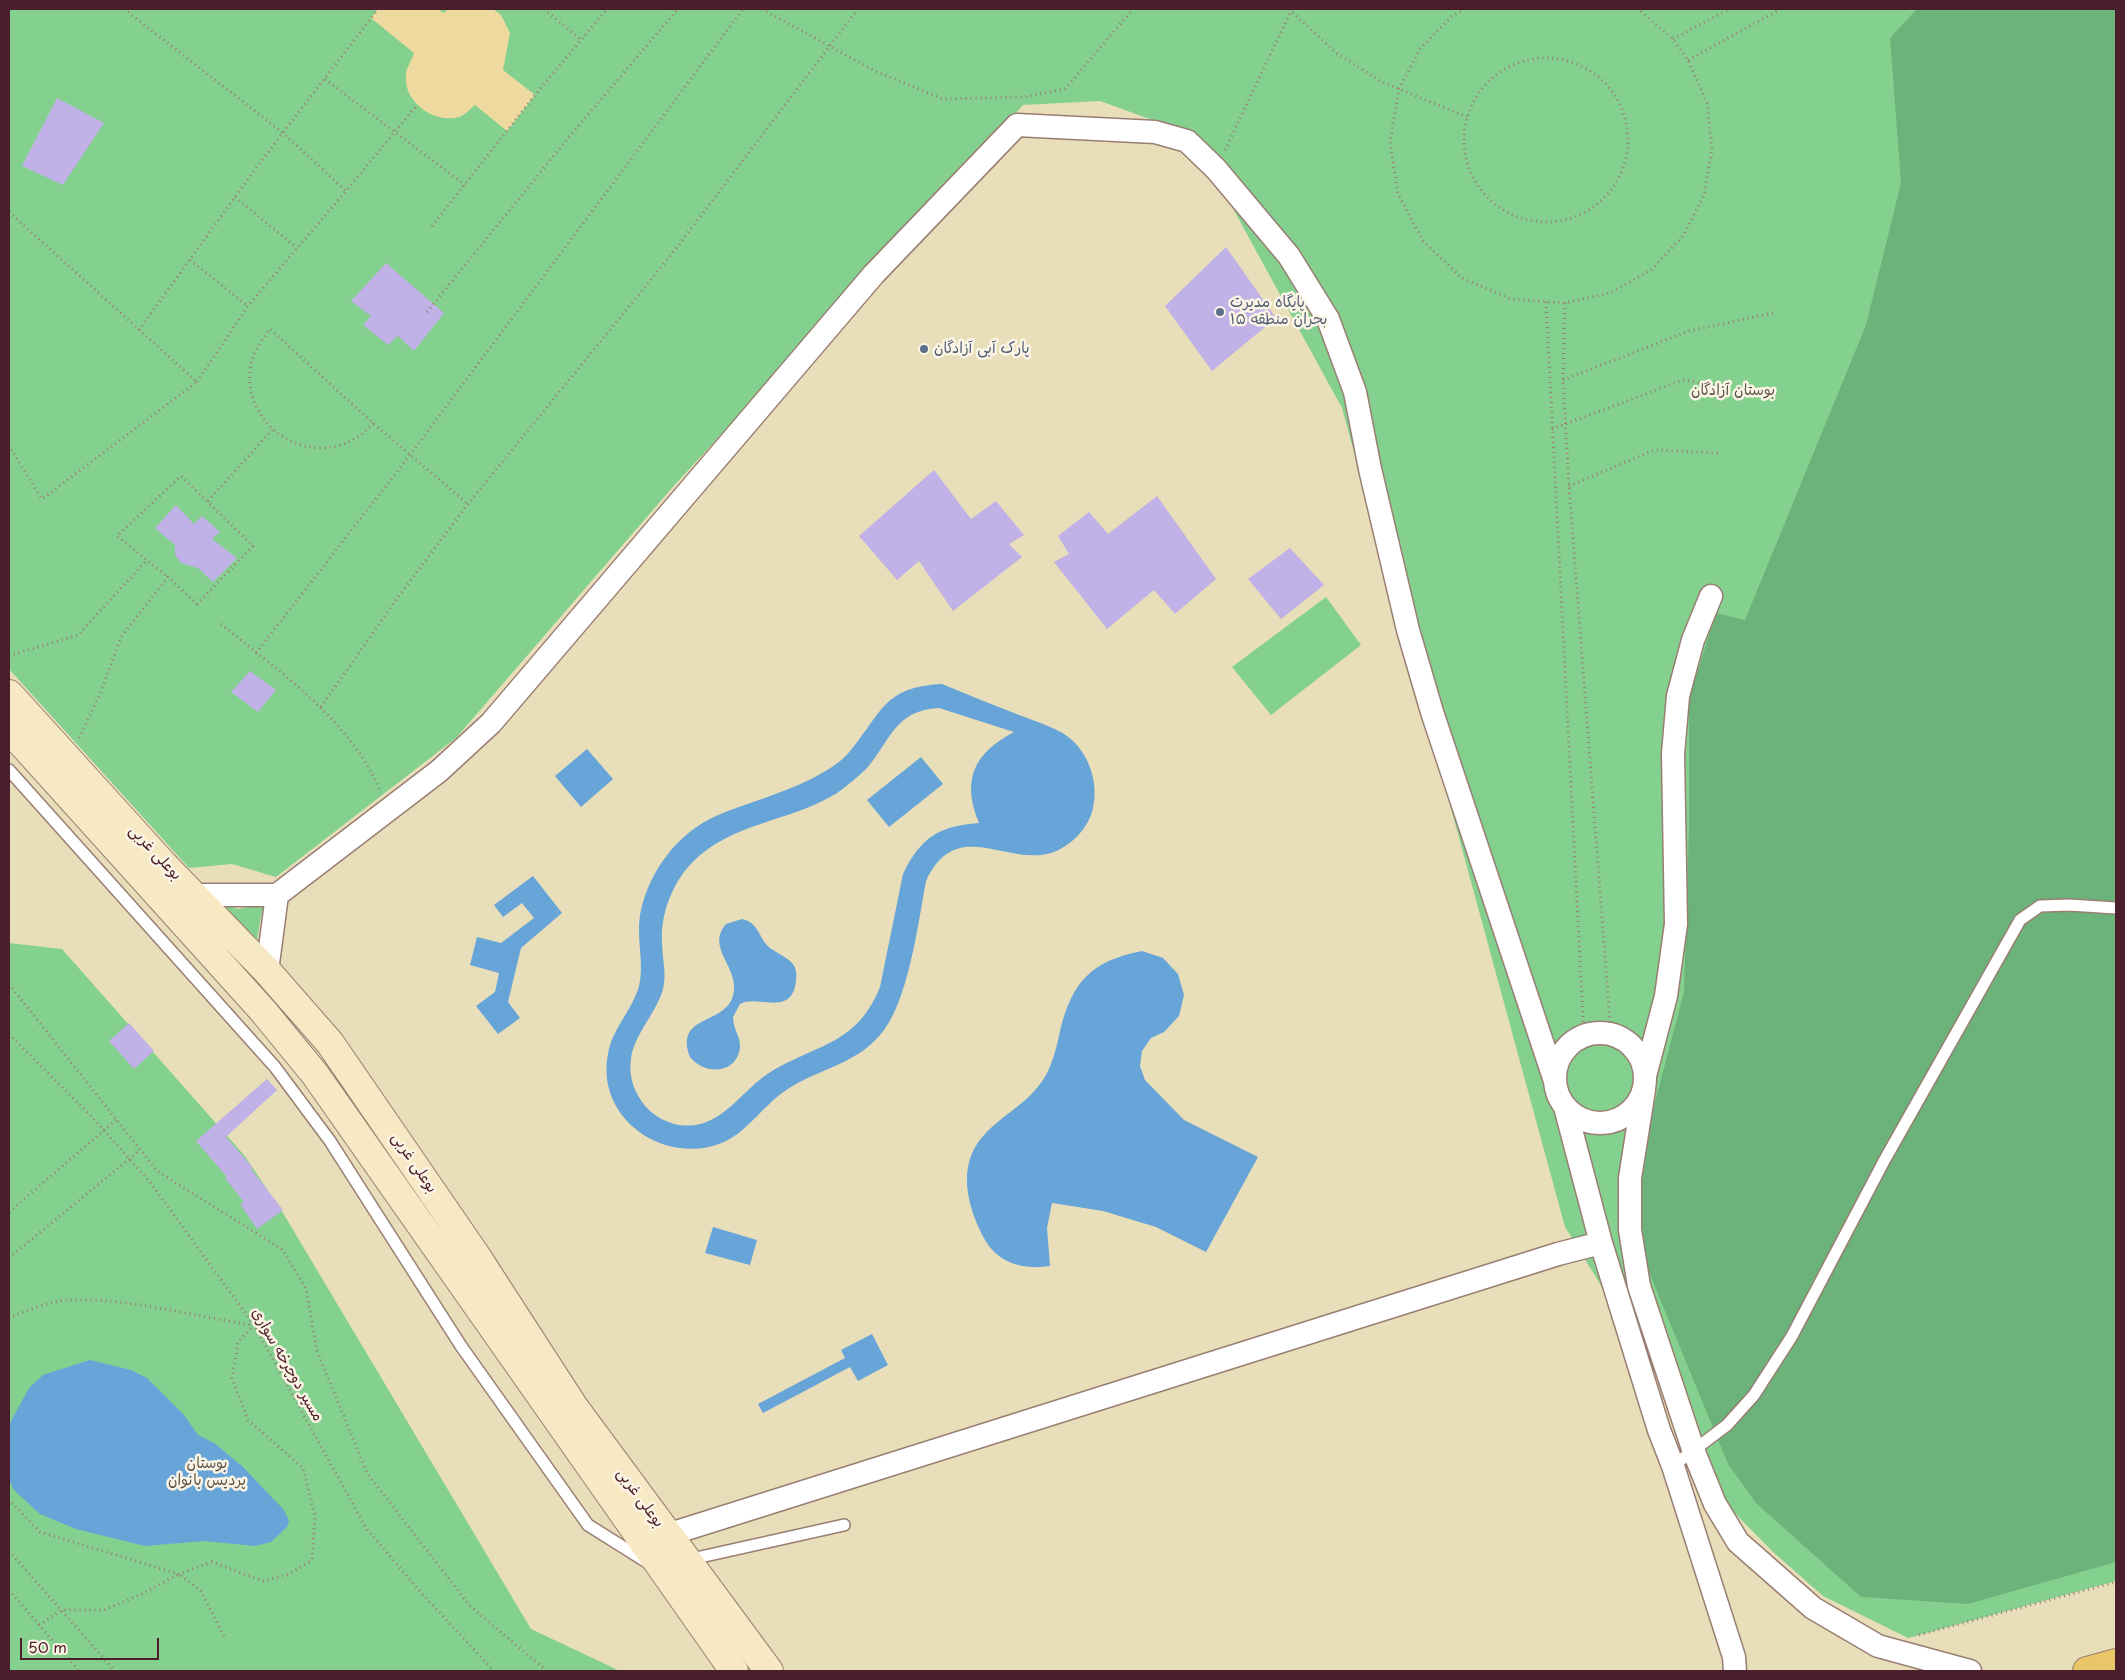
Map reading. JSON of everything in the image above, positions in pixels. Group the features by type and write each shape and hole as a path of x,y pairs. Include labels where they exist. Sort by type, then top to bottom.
{"main road":[{"name":"بوعلی غربی","path":"9,694 163,864 267,971 336,1050 466,1241 574,1407 667,1535 676,1567 734,1671"},
{"name":"بوعلی غربی","path":"9,729 264,1012 314,1073 676,1567 769,1671"},
{"path":"2087,1671 2116,1663"}],"street":[{"path":"195,895 277,895 439,771 491,723 874,274 1017,125 1156,132 1187,141 1216,169 1289,256 1323,311 1355,392 1388,545 1432,712 1558,1094 1565,1107 1601,1243 1659,1430 1673,1466 1734,1657 1735,1671"},
{"path":"1565,1107 1582,1119 1603,1123 1616,1120 1629,1113 1638,1103 1644,1083 1666,996 1676,924 1673,754 1678,696 1693,640 1711,596"},
{"path":"267,971 277,895"},
{"path":"1555,1081 1556,1067 1562,1054 1571,1044 1584,1036 1597,1034 1612,1035 1624,1041 1635,1050 1642,1062 1644,1083 1630,1178 1630,1230 1639,1286 1694,1452 1715,1504 1738,1542 1813,1608 1878,1646 1970,1671"},
{"path":"667,1535 1558,1254 1601,1243"}],"lane":[{"path":"9,770 275,1067 330,1141 461,1346 588,1525 676,1567 844,1524"},
{"path":"1673,1466 1694,1452 1727,1425 1754,1395 1792,1336 1884,1161 2020,920 2040,906 2069,905 2116,908"}],"path":[{"path":"124,9 283,133 346,191"},
{"path":"139,330 235,197 378,9"},
{"path":"544,9 581,40"},
{"path":"432,226 607,9"},
{"path":"427,312 575,130 678,9"},
{"path":"256,653 410,454 743,9"},
{"path":"762,9 875,71 943,99 1024,96 1066,89 1133,9"},
{"path":"321,707 396,600 468,504 671,255 858,9"},
{"path":"1465,9 1452,16 1420,49 1399,89 1390,142 1398,194 1423,241 1462,278 1512,299 1565,303 1610,293 1651,270 1683,236 1704,195 1712,149 1707,103 1688,60 1673,39 1638,9"},
{"path":"1673,39 1728,9"},
{"path":"1688,60 1781,9"},
{"path":"1216,169 1291,10 1335,52 1380,81 1467,117"},
{"path":"1553,58 1580,65 1604,81 1620,104 1628,130 1627,158 1617,182 1600,203 1578,216 1552,222 1526,220 1502,209 1482,191 1469,168 1464,143 1467,117 1480,92 1500,72 1525,60 1553,58"},
{"path":"325,79 465,185"},
{"path":"9,446 42,499 197,382 248,306 417,105"},
{"path":"235,197 298,248"},
{"path":"9,212 197,382"},
{"path":"190,260 248,306"},
{"path":"1546,302 1584,1036"},
{"path":"1565,303 1563,380 1569,486 1612,1035"},
{"path":"1563,380 1689,331 1772,313"},
{"path":"373,423 356,438 335,447 313,448 291,443 272,430 258,412 250,391 250,368 257,347 270,329 373,423 468,504"},
{"path":"1552,429 1683,380 1718,386"},
{"path":"208,501 272,430"},
{"path":"1569,486 1654,450 1720,453"},
{"path":"181,476 208,501 253,546 197,604 148,560 117,536 181,476"},
{"path":"9,656 78,635 148,560"},
{"path":"68,759 100,694 121,638 168,577"},
{"path":"221,624 321,707 370,768 381,796 381,814"},
{"path":"9,984 157,1171 283,1250 306,1289 317,1352 367,1473 470,1606 547,1671"},
{"name":"مسیر دوچرخه سواری","path":"9,1034 104,1130 150,1182 254,1325 366,1528 423,1594 494,1671"},
{"path":"9,1212 116,1120"},
{"path":"9,1258 140,1150"},
{"path":"9,1319 66,1300 135,1304 216,1320 254,1325"},
{"path":"39,1625 62,1610 104,1610 144,1594 179,1574 212,1562 263,1581 289,1574 312,1560 315,1516 303,1468 248,1420 232,1378 238,1342 254,1325"},
{"path":"9,1500 40,1532 179,1574 201,1591 224,1636"},
{"path":"9,1551 115,1671"},
{"path":"1918,1635 2116,1582"},
{"path":"9,1590 79,1671"}],"green space":[{"name":"بوستان آزادگان","path":"9,9 2116,9 2116,1581 1908,1638 1823,1596 1773,1552 1714,1492 1708,1459 1565,1227 1342,408 1225,194 1169,126 1100,101 1023,105 671,489 456,738 276,877 232,864 189,868 9,669"},
{"path":"1917,9 2116,9 2116,1562 1968,1604 1861,1597 1756,1503 1728,1464 1640,1250 1633,1186 1684,992 1689,827 1689,699 1716,613 1745,620 1866,325 1901,183 1890,38"},
{"path":"1326,597 1361,645 1271,715 1232,667"},
{"path":"268,903 261,915 257,941 222,904 238,909"},
{"name":"بوستان پردیس بانوان","path":"9,943 62,949 244,1155 283,1213 531,1629 620,1671 9,1671"}],"sand":[{"path":"378,9 438,9 443,13 449,9 493,9 501,15 510,33 503,70 535,95 507,131 475,105 459,117 449,118 430,114 415,102 406,85 406,72 414,53 371,18"}],"water":[{"path":"942,684 1048,726 1074,742 1085,756 1094,781 1093,808 1087,823 1072,841 1051,853 1034,855 1016,854 967,847 952,851 938,862 926,881 910,963 898,1004 890,1021 880,1035 858,1054 794,1085 775,1098 747,1126 724,1142 702,1148 680,1148 659,1143 640,1132 624,1117 613,1099 607,1078 608,1054 614,1036 632,1004 639,986 641,968 639,920 645,895 659,867 678,843 702,823 727,811 796,786 831,768 851,750 887,704 896,696 908,690","holes":["939,708 1014,732 989,749 975,769 971,794 979,823 953,827 942,831 924,842 903,874 880,987 871,1006 860,1020 835,1040 772,1071 719,1116 707,1122 694,1125 674,1124 665,1121 649,1110 642,1102 633,1085 630,1066 631,1059 636,1041 663,989 665,977 662,929 667,904 678,881 694,860 719,842 735,834 804,809 837,793 867,768 896,728 903,720 913,714"]},
{"path":"587,749 613,779 581,807 555,776"},
{"path":"921,757 943,784 889,827 867,800"},
{"path":"533,876 562,913 521,948 508,1002 520,1018 498,1034 476,1006 495,992 499,973 470,965 477,937 501,943 534,918 522,903 503,917 494,905"},
{"path":"742,919 753,924 768,946 790,961 796,969 796,981 793,992 788,999 781,1002 755,1001 740,1004 733,1017 740,1044 737,1057 726,1067 711,1069 696,1063 690,1057 687,1044 689,1034 694,1027 726,1007 732,999 733,979 721,951 720,933 726,924"},
{"path":"1142,951 1163,958 1178,974 1184,995 1179,1016 1164,1032 1151,1038 1142,1051 1140,1066 1145,1080 1184,1120 1258,1157 1206,1252 1156,1227 1103,1211 1052,1203 1047,1228 1050,1266 1031,1267 1013,1264 998,1255 991,1248 985,1240 973,1214 967,1186 970,1159 975,1147 984,1135 1024,1101 1046,1075 1053,1059 1071,999 1086,976 1109,961"},
{"path":"713,1227 757,1240 750,1265 705,1253"},
{"path":"872,1334 888,1365 858,1381 850,1367 763,1413 758,1404 845,1358 841,1350"},
{"path":"90,1360 131,1370 147,1378 184,1415 198,1435 214,1443 242,1466 284,1510 289,1521 287,1527 271,1542 255,1546 204,1541 145,1546 76,1529 40,1514 14,1490 9,1480 9,1425 29,1388 43,1375"}],"building":[{"path":"57,98 104,123 63,185 22,166"},
{"name":"پایگاه مدیرت بحران منطقه ۱۵","path":"1226,247 1276,318 1212,371 1165,306"},
{"path":"386,263 444,313 414,351 398,336 388,345 363,325 371,316 351,301"},
{"path":"934,470 971,519 996,501 1024,535 1009,544 1022,557 953,611 919,561 897,580 859,536"},
{"path":"1157,496 1216,579 1175,614 1154,590 1107,629 1054,562 1069,554 1058,536 1089,512 1108,534"},
{"path":"176,505 194,524 202,516 220,532 212,539 237,558 213,582 198,568 181,563 175,555 175,545 155,528"},
{"path":"1290,548 1324,585 1281,619 1248,579"},
{"path":"250,671 276,690 258,712 231,692"},
{"path":"129,1023 154,1051 134,1069 109,1041"},
{"path":"267,1079 277,1090 226,1137 253,1168 251,1169 283,1210 257,1229 240,1204 244,1202 225,1178 227,1177 196,1141"}],"place":[{"name":"پایگاه مدیرت بحران منطقه ۱۵","path":"1220,312"},
{"name":"پارک آبی آزادگان","path":"924,349"}]}
